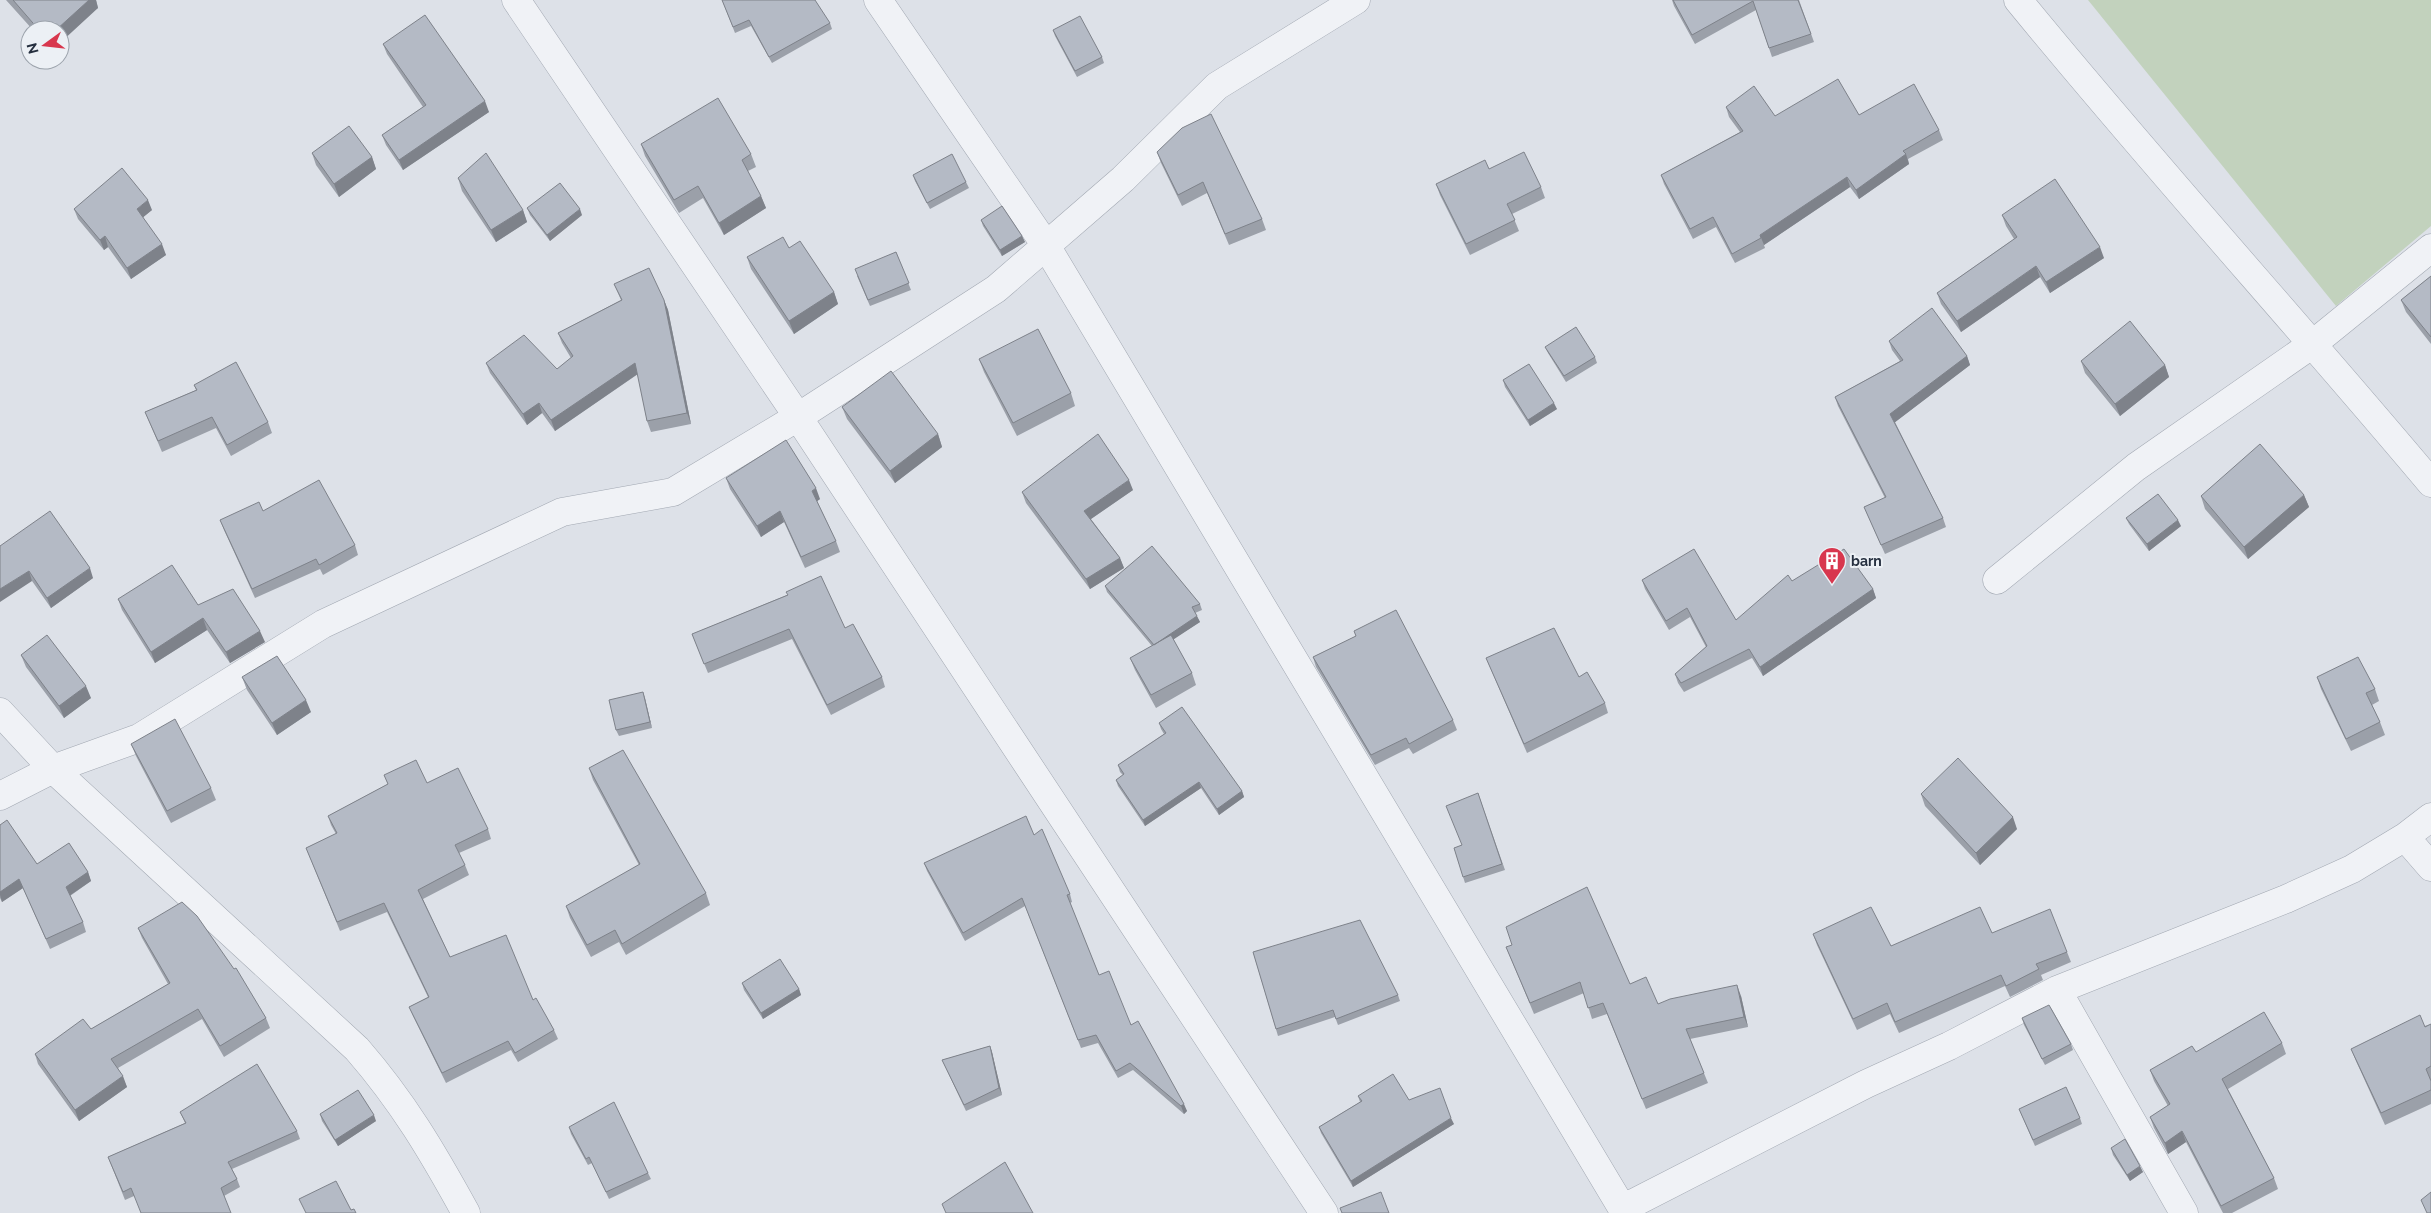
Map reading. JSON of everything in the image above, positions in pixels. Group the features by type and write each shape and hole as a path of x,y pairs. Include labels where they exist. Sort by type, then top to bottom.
{"street":[{"path":"516,0 798,417 1324,1213"},
{"path":"878,0 1045,244 1623,1211 1866,1084 1949,1046 2057,990 2286,899 2352,869 2405,837 2431,817"},
{"path":"0,796 53,769 139,738 323,624 562,512 673,492 798,417 996,289 1045,244 1123,179 1217,86 1356,0"},
{"path":"2018,0 2200,214 2314,343 2431,483"},
{"path":"1997,580 2136,467 2314,343 2431,248"},
{"path":"0,712 53,769 357,1048 390,1088 420,1130 466,1213"},
{"path":"2405,837 2431,867"},
{"path":"2057,990 2184,1213"}],"green space":[{"path":"2088,0 2431,0 2431,226 2336,306"}],"building":[{"path":"13,0 89,0 67,20 30,20"},
{"path":"722,0 815,0 830,23 769,57 749,20 733,27"},
{"path":"1673,0 1798,0 1811,34 1769,48 1753,1 1692,35"},
{"path":"425,15 485,101 399,160 382,135 426,105 383,44"},
{"path":"1080,16 1102,57 1075,71 1053,30"},
{"path":"1838,79 1859,115 1914,84 1939,130 1903,151 1906,154 1856,190 1847,177 1760,235 1761,238 1732,254 1713,217 1690,229 1661,175 1743,131 1726,107 1754,86 1775,116"},
{"path":"718,98 751,154 742,160 761,196 719,223 698,186 674,200 641,144"},
{"path":"1211,114 1262,219 1225,234 1203,182 1178,195 1157,152 1182,128"},
{"path":"349,126 372,157 334,184 312,153"},
{"path":"1524,152 1541,187 1507,204 1515,220 1466,244 1436,184 1485,160 1489,169"},
{"path":"486,153 523,210 491,230 458,178"},
{"path":"952,154 966,182 927,203 913,175"},
{"path":"122,168 148,200 137,209 162,244 127,268 105,236 100,240 74,209"},
{"path":"2055,179 2100,247 2046,282 2036,266 1957,321 1937,293 2017,237 2002,215"},
{"path":"560,183 580,209 547,235 527,208"},
{"path":"1002,206 1022,236 1000,250 981,220"},
{"path":"783,237 789,248 800,241 834,292 789,321 747,257"},
{"path":"896,252 909,283 868,300 855,269"},
{"path":"649,268 664,300 687,413 647,421 635,363 551,420 539,403 523,414 486,363 524,335 557,369 573,356 558,333 622,300 614,284"},
{"path":"2431,276 2431,337 2401,300"},
{"path":"1932,308 1967,356 1890,414 1943,518 1881,545 1864,507 1886,497 1835,397 1903,360 1889,341"},
{"path":"2130,321 2165,365 2115,404 2081,361"},
{"path":"1576,327 1595,357 1564,376 1545,347"},
{"path":"1038,329 1071,393 1013,423 979,359"},
{"path":"236,362 268,422 227,445 212,417 158,441 145,412 197,390 194,385"},
{"path":"1529,364 1554,403 1528,420 1503,380"},
{"path":"891,371 938,434 890,471 842,407"},
{"path":"1098,434 1129,480 1084,511 1120,558 1086,579 1022,492"},
{"path":"786,440 816,488 812,491 836,541 801,557 780,511 757,526 726,478"},
{"path":"2260,444 2304,495 2244,547 2201,496"},
{"path":"319,480 355,545 319,565 316,559 252,589 220,520 259,502 263,511"},
{"path":"2158,494 2178,520 2147,544 2126,518"},
{"path":"50,511 90,568 47,598 29,571 0,589 0,546"},
{"path":"1152,546 1200,604 1192,607 1197,616 1154,645 1105,586"},
{"path":"1694,549 1736,620 1788,575 1792,581 1844,549 1873,589 1760,667 1749,649 1681,683 1675,674 1707,646 1687,608 1666,621 1642,580"},
{"path":"172,565 198,605 233,589 260,631 226,652 203,618 151,652 118,599"},
{"path":"821,576 845,628 853,624 882,677 827,705 789,629 704,664 692,634 788,595 786,592"},
{"path":"1396,610 1453,720 1409,744 1406,738 1371,755 1313,657 1356,636 1354,631"},
{"path":"1554,628 1579,677 1587,672 1605,703 1524,744 1486,658"},
{"path":"47,635 86,686 59,706 21,655"},
{"path":"1171,635 1192,673 1151,695 1130,658"},
{"path":"277,656 306,700 272,723 242,677"},
{"path":"2358,657 2375,689 2366,693 2380,722 2346,739 2317,677"},
{"path":"643,692 650,722 616,730 609,700"},
{"path":"1182,707 1242,791 1217,809 1199,782 1143,820 1116,780 1124,774 1118,765 1166,733 1159,723"},
{"path":"175,719 211,788 167,811 131,744"},
{"path":"623,750 706,893 622,944 615,930 587,945 566,906 640,864 589,768"},
{"path":"1958,758 2013,817 1976,853 1921,794"},
{"path":"416,760 427,783 458,768 488,829 455,845 465,865 418,890 450,957 506,935 533,1000 536,998 554,1030 515,1053 508,1041 442,1073 409,1007 429,997 384,903 337,922 306,848 337,833 328,816 388,784 384,775"},
{"path":"1478,793 1502,864 1463,877 1454,848 1462,845 1446,806"},
{"path":"1026,816 1034,835 1042,829 1070,894 1067,895 1099,975 1109,971 1131,1025 1138,1021 1184,1104 1181,1106 1130,1063 1116,1071 1096,1035 1078,1040 1022,898 963,933 924,863"},
{"path":"7,820 37,864 69,843 88,872 66,887 83,922 46,939 19,879 0,892 0,825"},
{"path":"1587,887 1630,984 1646,977 1658,1004 1670,999 1737,985 1744,1017 1686,1029 1704,1073 1642,1099 1603,1003 1588,1008 1580,982 1530,1003 1506,947 1512,945 1506,927"},
{"path":"182,902 197,916 234,969 236,968 266,1018 220,1046 198,1009 111,1059 123,1076 75,1110 35,1054 83,1019 91,1029 170,983 138,928"},
{"path":"1871,907 1891,946 1980,907 1992,933 2050,909 2067,952 2036,964 2039,969 2006,986 2001,975 1895,1022 1887,1003 1853,1019 1813,934"},
{"path":"1360,920 1398,995 1336,1019 1333,1010 1276,1029 1253,952"},
{"path":"780,959 799,989 761,1013 742,983"},
{"path":"2049,1005 2071,1044 2042,1059 2022,1018"},
{"path":"2264,1012 2282,1043 2222,1079 2274,1178 2221,1206 2182,1131 2165,1143 2150,1117 2170,1104 2150,1070 2192,1046 2196,1052"},
{"path":"2420,1015 2425,1027 2431,1024 2431,1066 2426,1069 2431,1081 2431,1090 2381,1113 2351,1049"},
{"path":"990,1046 999,1088 964,1105 942,1060"},
{"path":"257,1064 297,1131 228,1162 237,1179 221,1188 231,1213 141,1213 131,1188 123,1192 108,1157 186,1123 180,1112"},
{"path":"1393,1074 1409,1100 1440,1088 1451,1118 1351,1181 1319,1127 1362,1101 1358,1096"},
{"path":"2066,1087 2080,1118 2033,1140 2019,1109"},
{"path":"358,1090 374,1115 335,1140 320,1114"},
{"path":"614,1102 648,1173 606,1192 589,1157 586,1159 569,1127"},
{"path":"2125,1139 2140,1166 2127,1175 2111,1148"},
{"path":"1005,1162 1033,1213 946,1213 942,1204"},
{"path":"336,1181 351,1210 354,1209 356,1213 306,1213 299,1199"},
{"path":"1381,1192 1389,1213 1342,1213 1340,1208"},
{"path":"2431,1192 2431,1213 2427,1213 2421,1200"}],"place":[{"name":"barn","path":"1832,585"}]}
